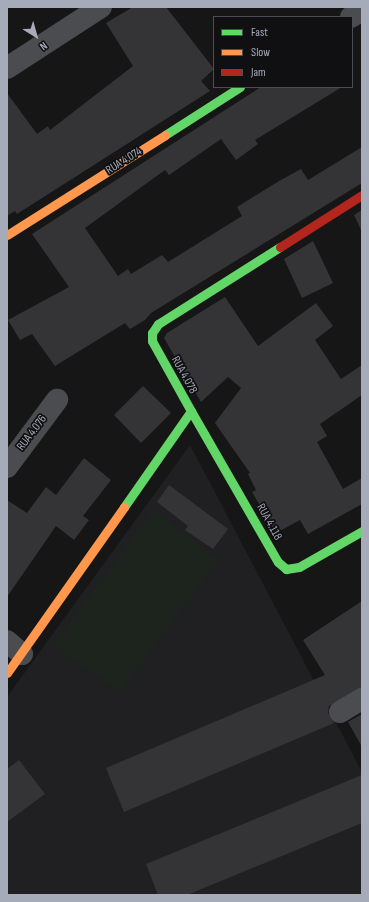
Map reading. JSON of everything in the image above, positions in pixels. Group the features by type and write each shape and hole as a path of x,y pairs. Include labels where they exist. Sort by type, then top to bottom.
{"street":[{"path":"7,68 101,7"},
{"path":"353,16 362,10"},
{"name":"RUA 4.074","path":"7,235 238,88"},
{"name":"RUA 4.078","path":"7,673 15,647 190,411 152,341 152,333 158,324 362,195"},
{"name":"RUA 4.076","path":"7,467 57,400"},
{"name":"RUA 4.118","path":"190,411 278,562 286,569 299,567 362,531"},
{"path":"340,712 362,699"}],"shaded area":[{"path":"190,445 362,772 362,895 7,895 7,697"},
{"path":"153,510 219,559 120,693 53,645"}],"building":[{"path":"133,7 166,7 213,68 213,70 201,81 210,91 17,214 15,211 7,216 7,93 37,134 48,126 50,130 133,66 106,23"},
{"path":"259,88 340,88 255,140 258,144 236,160 221,139 169,175 165,170 85,228 118,276 128,269 131,274 162,255 168,262 242,216 237,207 279,181 301,169 308,180 362,147 362,183 151,313 145,320 130,329 125,323 55,366 32,334 20,340 8,320 69,287 32,234"},
{"path":"362,210 362,232 354,215"},
{"path":"313,241 333,283 302,298 284,259"},
{"path":"225,297 258,346 316,303 333,326 315,340 341,379 362,365 362,395 320,424 327,436 317,442 343,489 362,478 362,504 308,534 300,520 276,533 252,492 256,490 248,474 250,473 215,423 241,388 228,377 201,402 164,338 167,333"},
{"path":"143,386 171,413 141,443 114,415"},
{"path":"84,458 111,480 83,516 89,520 74,540 56,526 7,597 7,500 27,513 46,487 56,495"},
{"path":"169,485 228,529 213,549 185,530 188,526 157,502"},
{"path":"362,601 362,687 329,706 328,713 334,723 124,812 106,768 325,675 303,640"},
{"path":"362,714 362,747 348,722"},
{"path":"19,760 45,794 7,822 7,769"},
{"path":"362,775 362,823 187,895 158,895 146,864"}],"traffic: fast":[{"path":"165,135 238,88"},
{"path":"124,507 191,411 152,341 152,333 158,324 280,247"},
{"path":"191,411 278,562 286,569 299,567 362,531"}],"traffic: slow":[{"path":"7,235 165,135"},
{"path":"7,673 124,507"}],"traffic: jam":[{"path":"280,247 362,195"}]}
